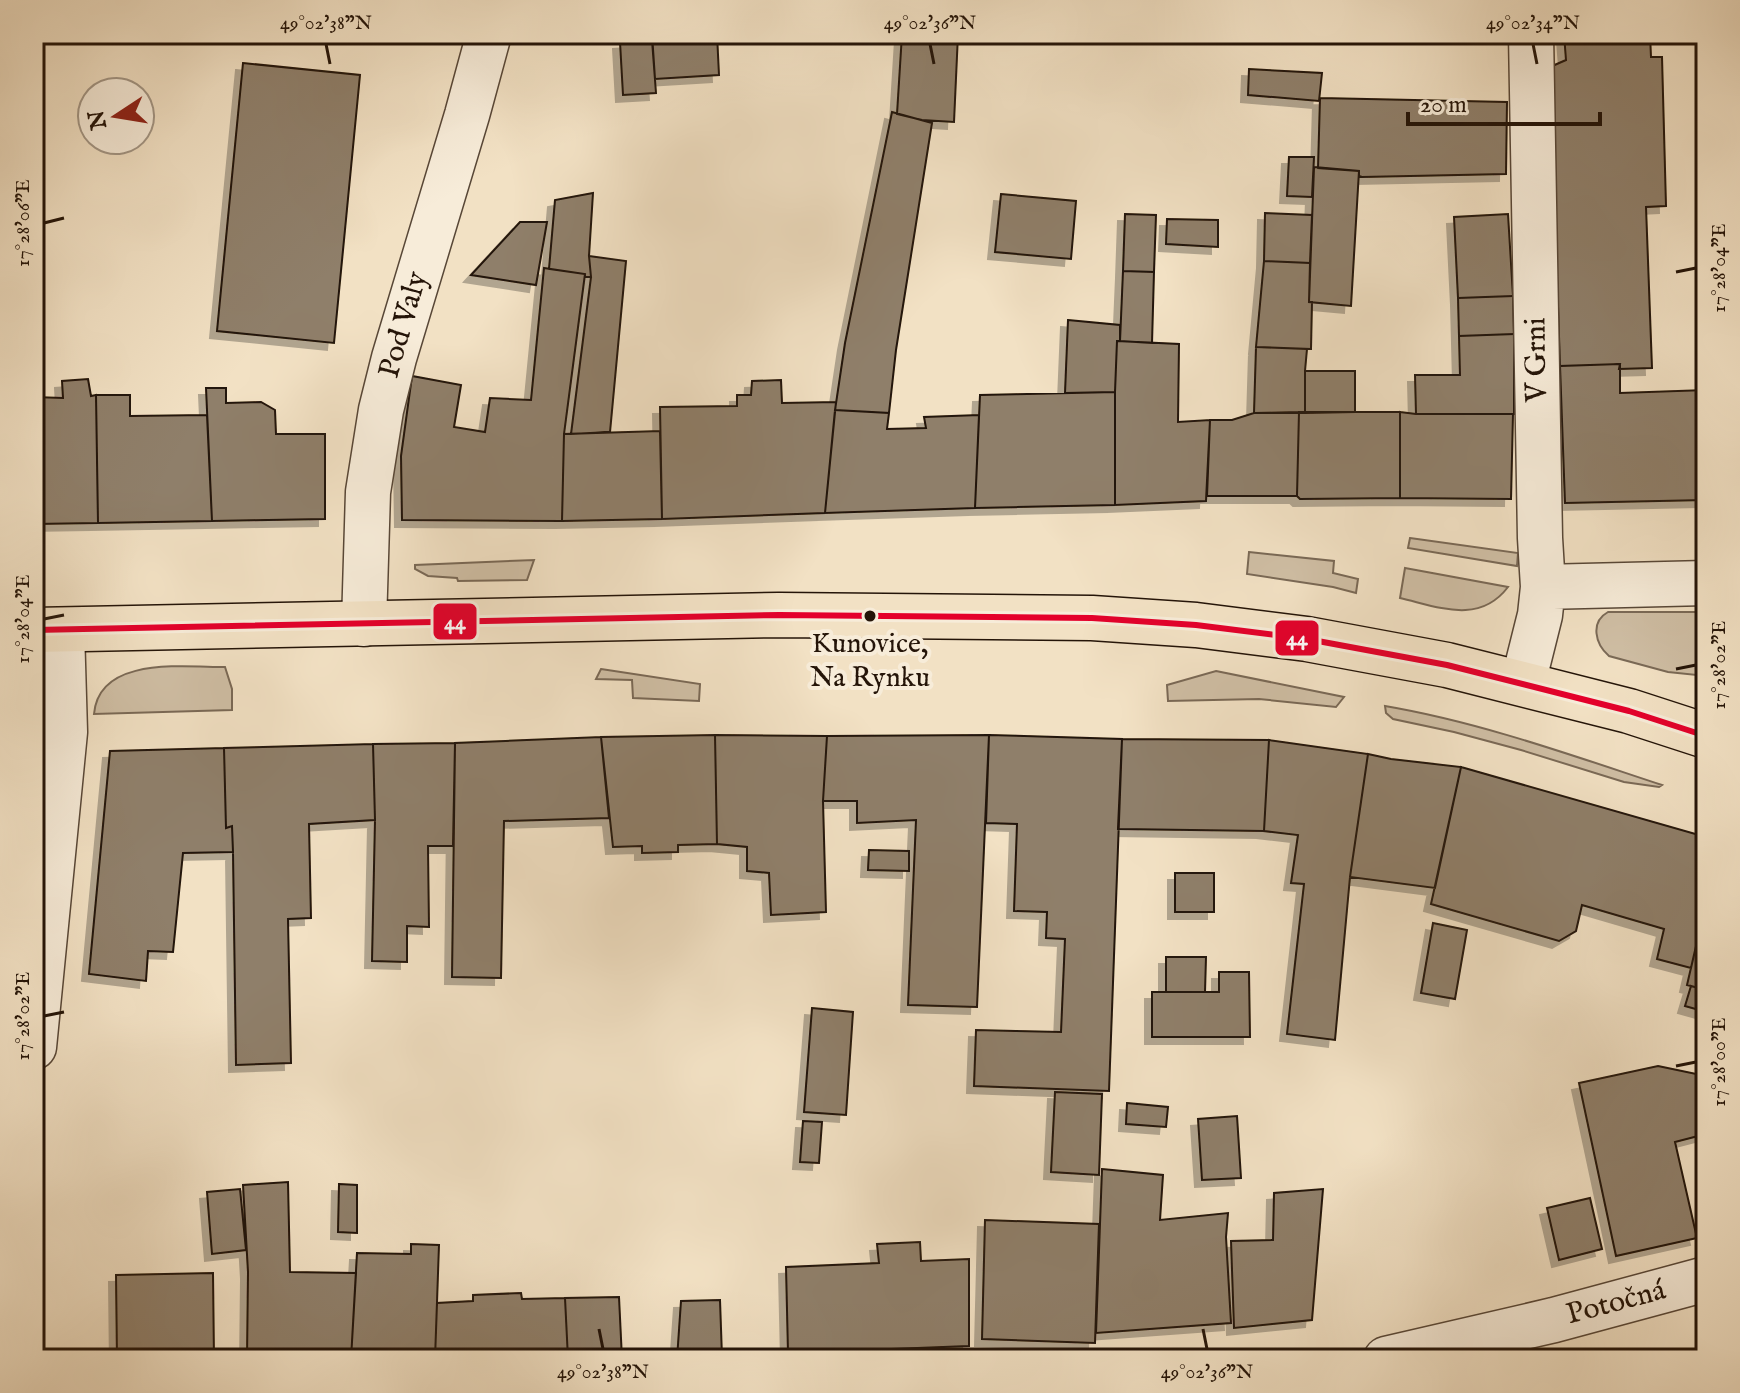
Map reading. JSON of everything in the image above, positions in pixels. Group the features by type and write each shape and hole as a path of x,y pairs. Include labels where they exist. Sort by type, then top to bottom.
{"main road":[{"path":"48,630 779,615 1092,618 1196,625 1307,639 1447,665 1629,711 1706,736"}],"street":[{"name":"Pod Valy","path":"364,624 368,492 381,410 489,34"},
{"name":"V Grni","path":"1523,683 1536,636 1543,587 1531,34"},
{"path":"1543,587 1706,583"},
{"path":"34,1047 65,732 48,630"},
{"name":"Potočná","path":"1386,1359 1554,1320 1706,1279"}],"shaded area":[{"path":"1410,538 1518,553 1517,566 1408,548"},
{"path":"1249,552 1334,561 1333,573 1358,579 1356,593 1247,574"},
{"path":"534,560 527,580 458,581 457,578 428,576 415,569 415,565"},
{"path":"1405,568 1508,587 1497,599 1484,606 1471,610 1444,608 1400,598"},
{"path":"1608,612 1706,612 1706,676 1668,672 1609,656 1600,645 1596,633 1599,621"},
{"path":"166,667 225,667 232,689 232,710 94,714 99,695 111,682 127,674"},
{"path":"601,669 700,684 699,701 633,698 632,680 596,679"},
{"path":"1216,671 1344,697 1336,707 1259,699 1168,701 1167,685"},
{"path":"1385,706 1490,730 1662,785 1624,782 1521,750 1393,719 1386,713"}],"building":[{"path":"652,34 717,34 719,75 655,79"},
{"path":"902,34 958,34 954,122 922,120 897,114"},
{"path":"1564,34 1650,34 1651,57 1662,57 1666,206 1646,207 1652,368 1619,369 1620,364 1560,366 1550,67 1566,60"},
{"path":"652,40 656,93 623,95 620,42"},
{"path":"243,63 360,75 334,343 217,331"},
{"path":"1249,69 1322,73 1319,101 1248,95"},
{"path":"1320,98 1507,102 1506,174 1362,177 1359,171 1318,168"},
{"path":"892,112 932,123 889,413 835,410 845,343"},
{"path":"1289,157 1314,157 1312,197 1287,196"},
{"path":"1314,167 1359,171 1351,306 1309,302"},
{"path":"593,193 589,256 591,277 549,269 555,200"},
{"path":"1001,194 1076,201 1071,259 995,252"},
{"path":"1265,213 1312,215 1310,263 1264,261"},
{"path":"1125,214 1156,215 1154,272 1123,271"},
{"path":"1508,214 1513,296 1458,298 1454,217"},
{"path":"1167,219 1218,220 1218,247 1166,244"},
{"path":"520,222 547,222 536,285 471,275"},
{"path":"589,256 626,261 610,432 571,434 591,277"},
{"path":"1264,261 1310,263 1311,349 1256,347"},
{"path":"544,268 585,274 564,434 562,521 402,520 401,456 412,376 461,385 454,427 485,432 490,398 531,400"},
{"path":"1123,271 1154,272 1152,343 1120,341"},
{"path":"1513,296 1514,334 1459,336 1458,298"},
{"path":"1068,320 1120,325 1115,392 1065,393"},
{"path":"1514,334 1514,414 1416,414 1415,375 1460,375 1459,336"},
{"path":"1117,341 1179,344 1178,422 1210,420 1206,501 1115,505"},
{"path":"1256,347 1307,349 1305,413 1254,413"},
{"path":"1620,364 1620,393 1706,390 1706,500 1565,503 1560,366"},
{"path":"1305,371 1355,371 1355,412 1305,413"},
{"path":"88,379 91,396 96,395 98,523 34,524 34,397 63,398 62,381"},
{"path":"781,380 782,403 836,402 825,513 662,519 660,407 737,406 737,395 751,395 752,381"},
{"path":"206,388 226,388 226,403 261,402 275,410 276,434 325,434 325,519 212,521"},
{"path":"1115,392 1115,505 975,508 980,395"},
{"path":"96,395 130,395 130,416 207,415 212,521 98,523"},
{"path":"835,410 889,413 887,429 926,428 924,417 979,415 975,508 825,513"},
{"path":"1299,412 1297,496 1207,496 1210,420 1232,420 1254,413"},
{"path":"1299,412 1400,412 1400,498 1300,499 1297,496"},
{"path":"1400,412 1513,414 1511,499 1400,498"},
{"path":"660,431 662,519 562,521 564,434"},
{"path":"715,735 717,844 678,845 678,852 642,853 642,846 613,847 601,737"},
{"path":"715,735 827,736 823,801 826,912 771,915 769,873 747,871 747,847 717,844"},
{"path":"989,735 1122,739 1109,1091 974,1086 976,1030 1061,1032 1065,939 1046,938 1047,912 1014,911 1017,824 986,823"},
{"path":"989,735 977,1007 908,1005 916,820 857,823 857,801 823,801 827,736"},
{"path":"601,737 609,818 504,821 501,978 452,977 455,743"},
{"path":"1122,739 1269,740 1264,831 1118,829"},
{"path":"1269,740 1368,754 1350,877 1335,1040 1287,1034 1304,884 1291,883 1298,835 1264,831"},
{"path":"455,743 453,846 428,846 429,927 407,926 407,962 372,961 373,744"},
{"path":"373,744 375,820 309,824 311,918 288,919 291,1063 236,1065 233,852 232,826 226,828 224,748"},
{"path":"224,748 226,828 232,826 233,852 183,853 173,952 148,951 146,981 89,974 110,751"},
{"path":"1368,754 1461,767 1435,888 1350,877"},
{"path":"1461,767 1706,837 1706,903 1691,968 1657,959 1664,929 1582,905 1576,931 1559,941 1431,904"},
{"path":"869,850 909,851 909,871 868,870"},
{"path":"1175,873 1214,873 1214,912 1175,912"},
{"path":"1706,903 1706,990 1687,985"},
{"path":"1433,923 1467,930 1455,999 1421,993"},
{"path":"1166,957 1206,957 1205,992 1166,992"},
{"path":"1219,972 1249,972 1250,1037 1152,1037 1152,992 1219,992"},
{"path":"1691,986 1706,990 1706,1012 1685,1006"},
{"path":"812,1008 853,1012 846,1115 804,1112"},
{"path":"1658,1066 1706,1076 1698,1116 1702,1135 1675,1142 1697,1238 1616,1256 1579,1083"},
{"path":"1055,1092 1102,1094 1099,1175 1051,1172"},
{"path":"1127,1103 1168,1107 1166,1127 1126,1124"},
{"path":"1237,1116 1241,1178 1202,1180 1198,1119"},
{"path":"803,1121 822,1122 819,1163 800,1162"},
{"path":"1102,1169 1163,1175 1160,1220 1228,1213 1226,1237 1231,1323 1096,1333"},
{"path":"288,1182 290,1272 356,1273 351,1359 247,1359 248,1272 243,1185"},
{"path":"339,1184 357,1185 357,1233 338,1232"},
{"path":"240,1189 246,1250 212,1254 207,1192"},
{"path":"1323,1189 1312,1320 1234,1328 1231,1241 1273,1240 1274,1193"},
{"path":"1590,1198 1602,1249 1559,1260 1547,1208"},
{"path":"985,1220 1099,1224 1095,1343 982,1339"},
{"path":"920,1242 921,1261 969,1259 969,1346 788,1353 786,1267 879,1263 877,1244"},
{"path":"411,1244 439,1245 435,1359 351,1359 357,1253 411,1254"},
{"path":"213,1273 214,1359 117,1359 116,1275"},
{"path":"521,1293 522,1299 565,1298 568,1359 435,1359 437,1303 473,1301 473,1295"},
{"path":"619,1297 622,1359 568,1359 565,1298"},
{"path":"720,1300 722,1357 677,1359 681,1301"}],"transit line":[{"name":"44","path":"34,630 779,615 1092,618 1196,625 1307,639 1447,665 1629,711 1706,736"}],"place":[{"name":"Kunovice, Na Rynku","path":"870,616"}]}
